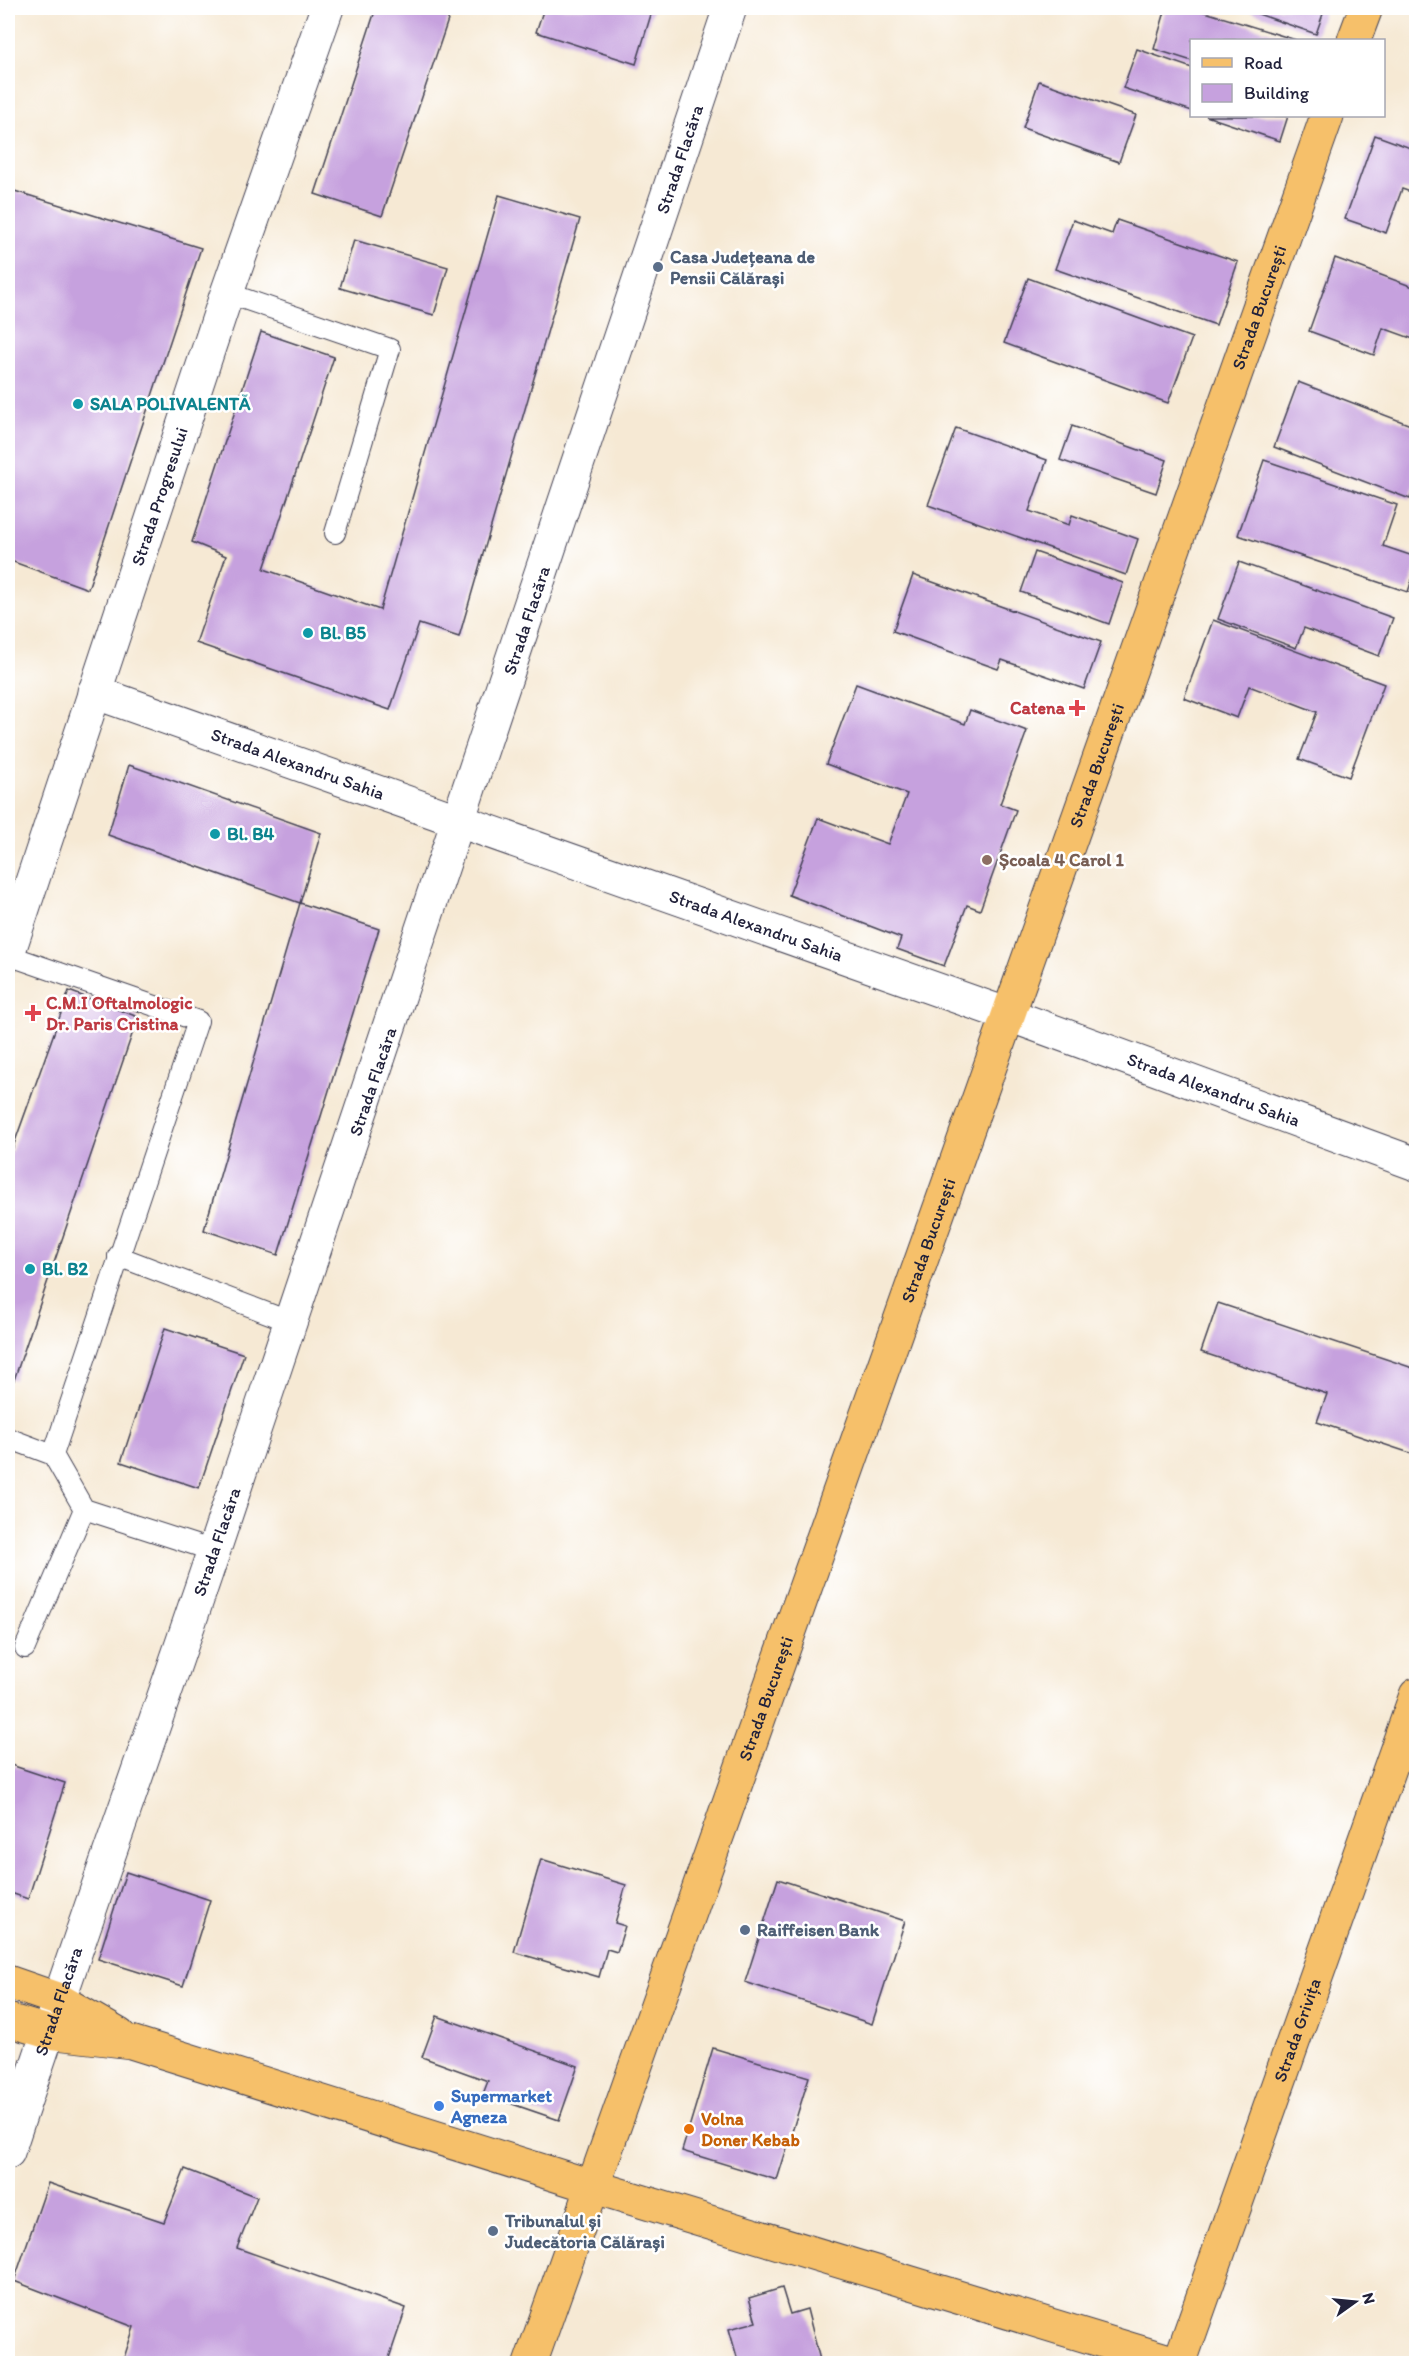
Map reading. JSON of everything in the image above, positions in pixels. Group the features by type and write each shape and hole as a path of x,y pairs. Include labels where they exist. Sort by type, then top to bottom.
{"main road":[{"path":"1354,39 1366,8"},
{"name":"Strada București","path":"530,2364 1328,117"},
{"name":"Strada Grivița","path":"1179,2364 1416,1695"},
{"path":"8,1982 57,1999 131,2042"},
{"path":"8,2020 48,2032 131,2042 591,2187 1179,2364"}],"street":[{"name":"Strada Progresului","path":"8,955 227,293 327,8"},
{"name":"Strada Flacăra","path":"8,2152 57,1999 214,1551 730,8"},
{"name":"Strada Alexandru Sahia","path":"94,692 1009,1015 1416,1164"}],"lane":[{"path":"227,293 390,349 335,532"},
{"path":"8,955 198,1021 53,1455"},
{"path":"118,1256 291,1322"},
{"path":"8,1438 53,1455 84,1509 214,1551"},
{"path":"25,1648 84,1509"}],"building":[{"path":"376,8 452,8 382,216 315,194"},
{"path":"544,8 653,8 636,64 536,32"},
{"path":"1166,8 1192,8 1293,39 1190,39 1190,60 1154,49"},
{"path":"1241,8 1325,8 1316,34"},
{"path":"1137,49 1190,67 1190,110 1123,88"},
{"path":"1039,81 1136,115 1119,162 1023,128"},
{"path":"1209,117 1288,117 1280,141"},
{"path":"1375,135 1416,150 1416,194 1402,189 1386,233 1345,219"},
{"name":"SALA POLIVALENTĂ","path":"8,189 201,248 88,589 8,560"},
{"path":"499,195 580,219 459,637 419,624 390,710 196,643 226,556 192,542 261,332 334,357 264,569 380,610"},
{"path":"1073,220 1112,234 1117,220 1238,262 1216,325 1055,269"},
{"path":"354,240 448,267 434,315 340,288"},
{"path":"1335,258 1416,288 1416,340 1383,328 1374,355 1309,331"},
{"path":"1028,278 1192,338 1168,403 1004,343"},
{"path":"1298,382 1416,427 1416,482 1410,499 1274,447"},
{"path":"1072,426 1167,460 1156,493 1060,460"},
{"path":"956,428 1047,460 1029,511 1069,525 1072,515 1138,539 1126,575 928,505"},
{"path":"1264,460 1397,505 1383,546 1416,557 1416,567 1408,592 1238,535"},
{"path":"1035,552 1123,583 1109,624 1021,592"},
{"path":"1239,562 1393,618 1379,656 1304,628 1296,648 1218,619"},
{"path":"913,575 1101,642 1084,689 1002,660 998,669 893,631"},
{"path":"1213,620 1384,684 1349,777 1299,759 1317,712 1249,686 1237,718 1184,698"},
{"path":"856,684 965,724 970,710 1027,731 1000,804 1016,810 980,910 967,905 944,966 897,949 901,938 789,895 818,818 888,844 907,794 826,764"},
{"name":"Bl. B4","path":"129,765 321,833 300,903 108,835"},
{"path":"300,903 379,929 278,1255 204,1230"},
{"name":"Bl. B2","path":"69,991 138,1017 14,1380 8,1377 8,1161"},
{"path":"1218,1303 1416,1369 1416,1455 1317,1422 1327,1394 1201,1352"},
{"path":"165,1328 244,1354 199,1488 121,1462"},
{"path":"8,1764 65,1783 28,1899 8,1892"},
{"path":"541,1859 626,1885 615,1923 625,1926 617,1952 607,1949 599,1977 514,1952"},
{"path":"126,1872 210,1900 183,1986 98,1959"},
{"path":"778,1879 905,1921 872,2024 745,1982"},
{"path":"437,2016 578,2066 559,2120 483,2094 488,2081 422,2057"},
{"path":"713,2048 809,2077 777,2180 682,2151"},
{"path":"185,2169 257,2197 237,2248 406,2308 387,2364 122,2364 134,2327 14,2281 48,2183 164,2222"},
{"path":"782,2288 790,2314 807,2309 821,2364 739,2364 729,2329 756,2322 749,2298"}],"place":[{"name":"Casa Județeana de Pensii Călărași","path":"658,267"},
{"name":"SALA POLIVALENTĂ","path":"78,404"},
{"name":"Bl. B5","path":"308,633"},
{"name":"Catena","path":"1077,708"},
{"name":"Bl. B4","path":"215,834"},
{"name":"Școala 4 Carol 1","path":"987,860"},
{"name":"C.M.I Oftalmologic Dr. Paris Cristina","path":"33,1013"},
{"name":"Bl. B2","path":"30,1269"},
{"name":"Raiffeisen Bank","path":"745,1930"},
{"name":"Supermarket Agneza","path":"439,2106"},
{"name":"Volna Doner Kebab","path":"689,2129"},
{"name":"Tribunalul și Judecătoria Călărași","path":"493,2231"}]}
